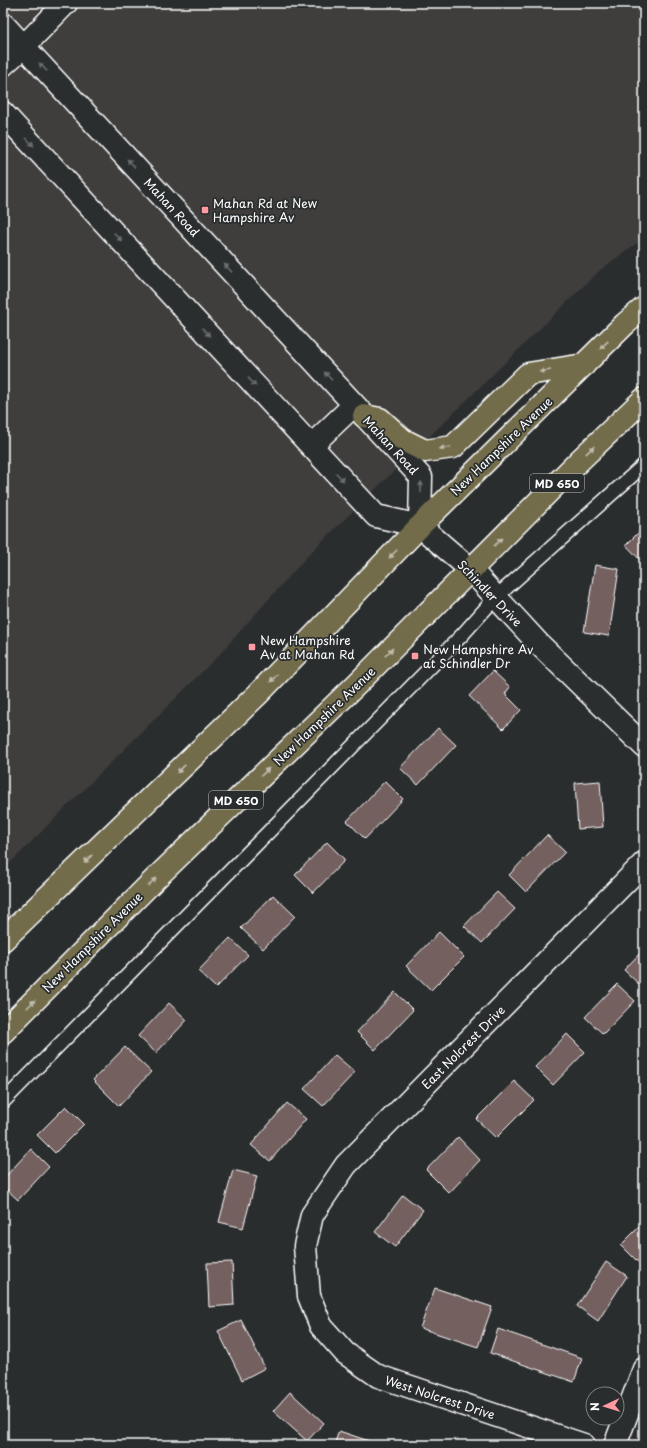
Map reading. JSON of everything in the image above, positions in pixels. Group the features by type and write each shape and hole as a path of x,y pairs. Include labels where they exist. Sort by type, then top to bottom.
{"main road":[{"name":"New Hampshire Avenue","path":"3,940 258,694 420,526 644,308"},
{"path":"359,411 380,418 403,440 425,451 453,447 528,374 584,365"},
{"name":"New Hampshire Avenue","path":"3,1032 156,879 356,685 580,460 644,398"}],"street":[{"path":"3,65 66,3"},
{"name":"Mahan Road","path":"3,24 421,477 420,526"},
{"path":"3,113 376,516 420,526"},
{"path":"311,446 359,411"},
{"name":"Schindler Drive","path":"420,526 471,570 538,643 644,746"},
{"name":"East Nolcrest Drive","path":"306,1246 312,1215 346,1165 644,864"},
{"name":"West Nolcrest Drive","path":"306,1246 309,1296 321,1326 345,1353 378,1376 584,1445"},
{"path":"615,1445 644,1369"}],"lane":[{"path":"3,1102 463,634 496,597 644,466"}],"shaded area":[{"path":"3,3 644,3 644,238 600,270 310,553 217,657 3,870"}],"building":[{"path":"644,527 644,562 643,563 626,545"},
{"path":"595,565 619,569 609,636 584,632"},
{"path":"493,671 510,687 505,694 521,710 503,729 469,696"},
{"path":"438,728 456,745 418,785 400,768"},
{"path":"385,781 403,799 365,839 347,821"},
{"path":"600,781 603,827 578,829 575,783"},
{"path":"547,835 565,852 526,892 509,875"},
{"path":"327,842 345,860 313,893 295,875"},
{"path":"497,892 515,909 482,943 464,926"},
{"path":"273,895 295,916 263,949 241,928"},
{"path":"439,932 464,957 431,990 406,966"},
{"path":"230,938 248,955 216,988 198,971"},
{"path":"644,949 644,985 642,987 624,970"},
{"path":"617,984 635,1001 603,1034 585,1017"},
{"path":"395,992 413,1010 375,1050 357,1032"},
{"path":"169,1003 187,1020 156,1053 138,1036"},
{"path":"567,1034 585,1052 553,1085 535,1067"},
{"path":"125,1047 151,1072 119,1106 93,1080"},
{"path":"335,1055 355,1072 323,1106 304,1089"},
{"path":"514,1081 534,1100 496,1138 476,1119"},
{"path":"287,1103 306,1119 270,1161 251,1145"},
{"path":"66,1106 84,1124 55,1153 37,1135"},
{"path":"458,1137 480,1160 449,1193 426,1170"},
{"path":"31,1149 49,1167 18,1200 3,1186 3,1179"},
{"path":"233,1170 257,1176 243,1228 219,1222"},
{"path":"403,1195 423,1210 395,1247 375,1232"},
{"path":"644,1222 644,1258 639,1263 621,1245"},
{"path":"232,1262 234,1305 209,1307 207,1263"},
{"path":"606,1262 627,1276 598,1321 577,1306"},
{"path":"435,1288 492,1307 478,1347 420,1328"},
{"path":"241,1320 265,1368 242,1380 218,1331"},
{"path":"498,1329 582,1358 574,1382 490,1353"},
{"path":"290,1392 324,1423 307,1441 273,1411"},
{"path":"339,1431 381,1445 334,1445"}],"place":[{"name":"Mahan Rd at New Hampshire Av","path":"205,210"},
{"name":"New Hampshire Av at Mahan Rd","path":"252,647"},
{"name":"New Hampshire Av at Schindler Dr","path":"415,656"}]}
